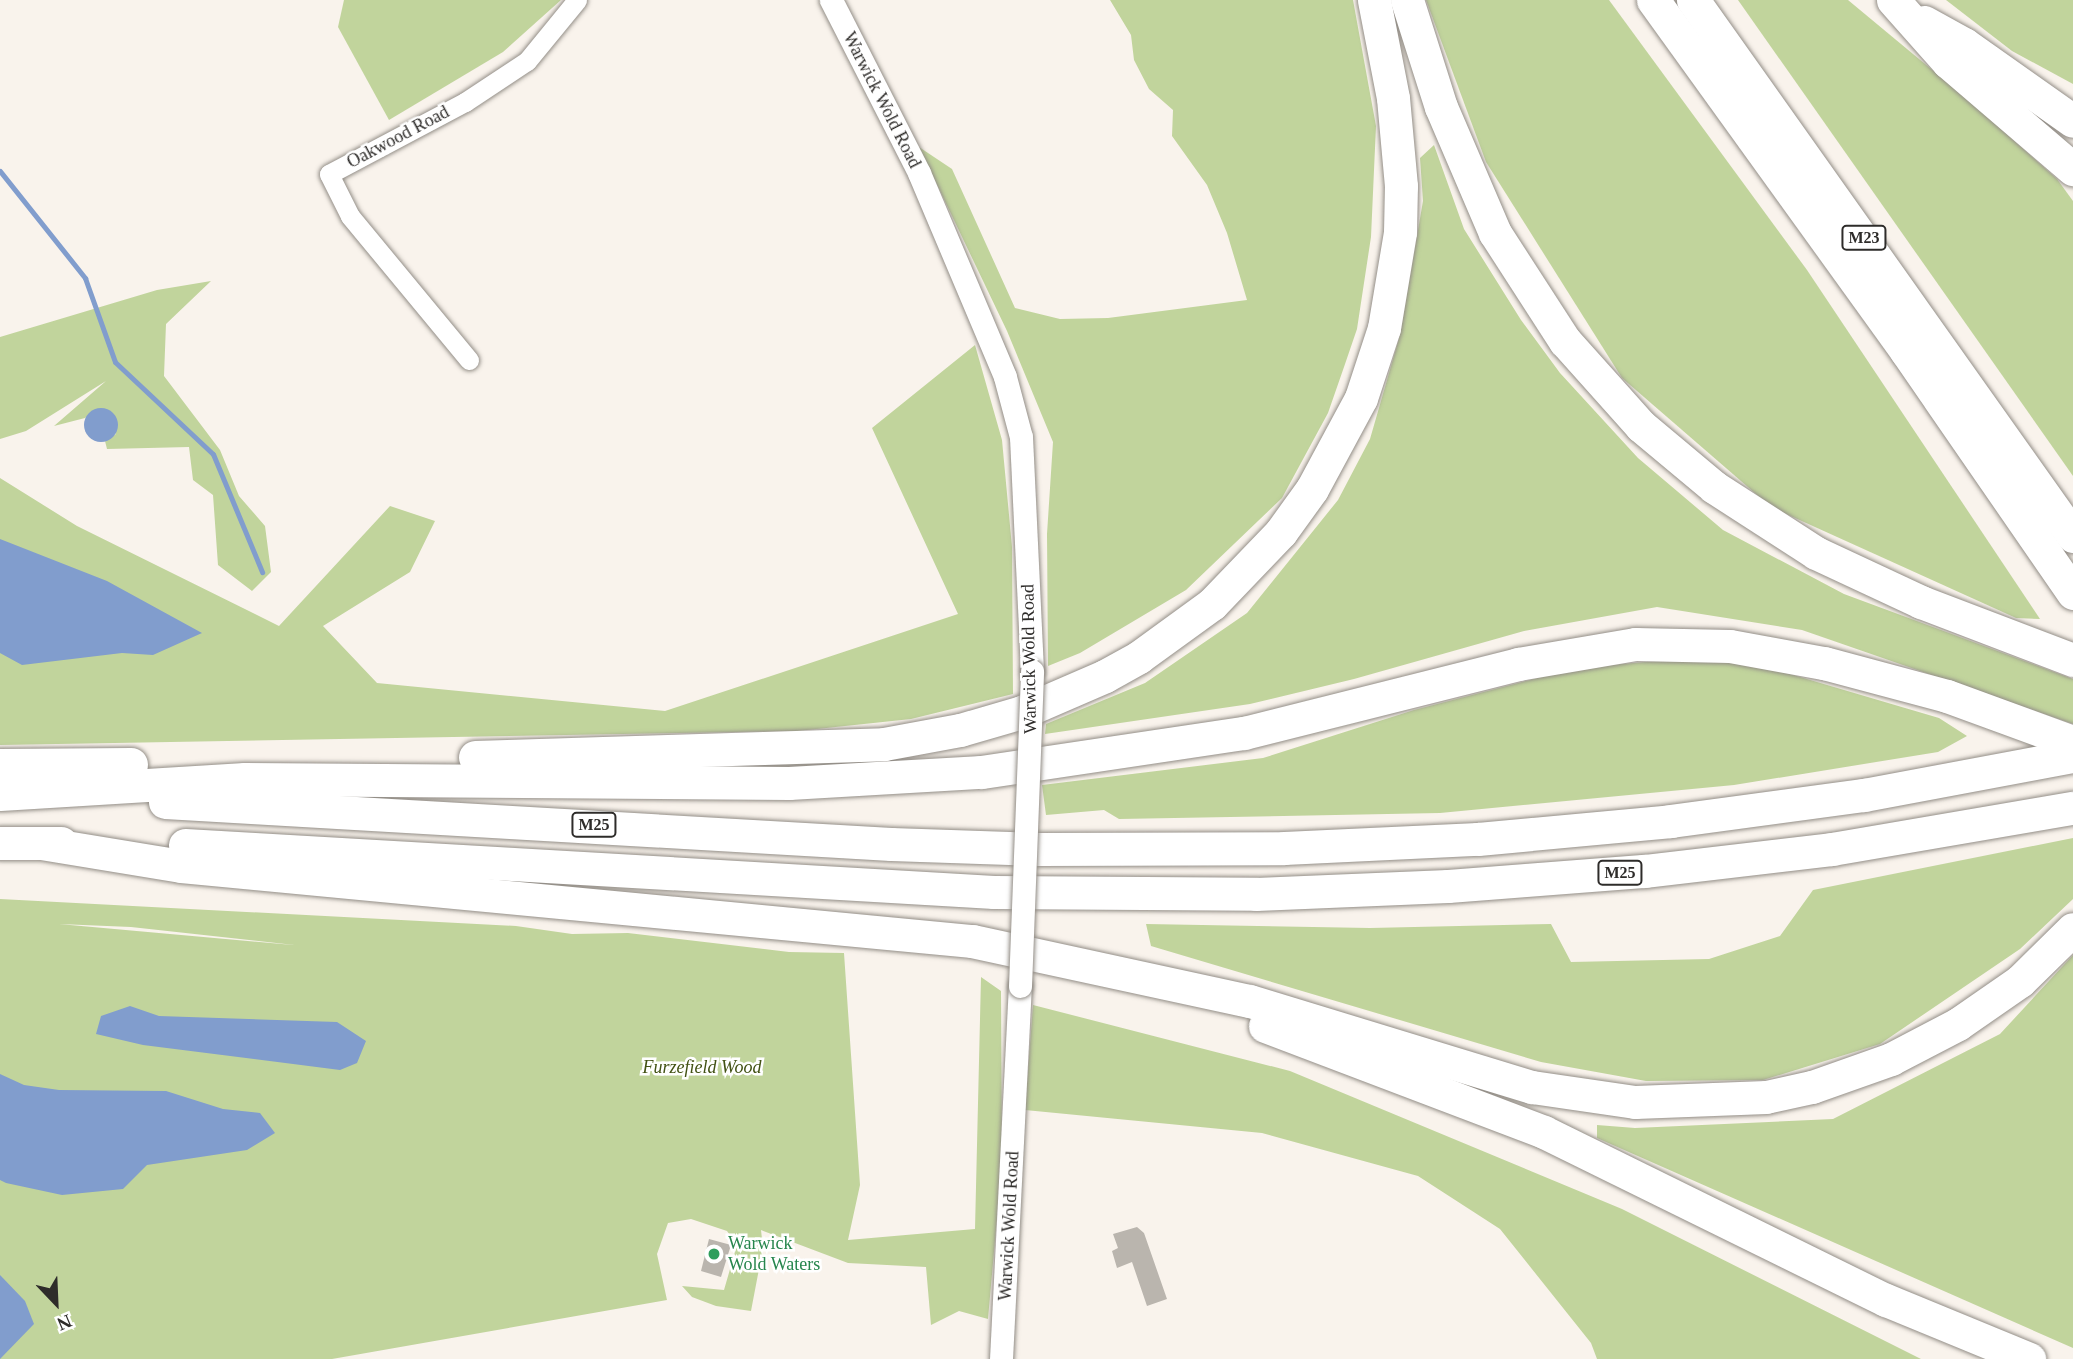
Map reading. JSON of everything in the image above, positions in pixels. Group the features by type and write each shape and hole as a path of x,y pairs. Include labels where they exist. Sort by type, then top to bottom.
{"highway":[{"path":"0,765 450,758 884,744 960,730 1022,712 1139,657 1212,604 1281,532 1335,451 1361,398 1384,328 1400,232 1399,143 1374,0"},
{"path":"1407,0 1454,141 1495,233 1565,341 1641,426 1725,495 1816,553 1921,602 2069,659"},
{"name":"M23","path":"1653,0 2019,487 2073,536"},
{"name":"M23","path":"1693,0 2019,487 2073,593"},
{"path":"1901,7 1964,44 2073,121"},
{"path":"1901,7 1948,62 2073,169"},
{"path":"0,795 220,780 789,783 982,772 1220,738 1518,664 1635,644 1730,646 1777,653 1947,696 2073,742"},
{"name":"M25","path":"0,795 334,809 891,844 1052,850 1256,849 1478,839 1671,821 1864,795 2073,757"},
{"name":"M25","path":"0,843 355,852 994,892 1256,894 1448,886 1645,871 1832,849 2073,808"},
{"path":"41,843 181,866 972,942 1250,1001 1532,1087 1635,1102 1724,1102 1812,1087 1891,1059 1968,1017 2046,958 2073,929"},
{"path":"1167,984 1544,1132 1886,1300 2029,1359"}],"street":[{"name":"Oakwood Road","path":"469,360 350,216 330,174 465,102 527,61 577,0"},
{"name":"Warwick Wold Road","path":"831,0 919,173 1005,377 1021,437 1032,671 1020,986 1001,1359"}],"green space":[{"path":"344,0 561,0 503,52 389,120 338,27"},
{"path":"1110,0 1353,0 1376,126 1371,237 1357,329 1328,413 1282,498 1186,590 1080,653 1048,666 1047,534 1053,442 1007,331 919,147 952,169 1015,308 1060,319 1108,318 1247,300 1227,233 1207,185 1172,136 1173,110 1149,89 1134,60 1131,35"},
{"path":"1426,0 1609,0 1807,270 2040,619 2016,618 1771,507 1622,378 1486,162"},
{"path":"1738,0 1848,0 1972,103 2057,179 2073,201 2073,476"},
{"path":"1946,0 2073,0 2073,84 2012,51"},
{"path":"1434,145 1464,229 1521,320 1560,373 1638,458 1723,530 1844,594 2073,679 2073,724 1802,630 1657,607 1524,631 1354,679 1250,704 1045,734 1046,724 1145,683 1247,613 1338,500 1370,439 1400,335 1423,201 1420,158"},
{"path":"211,281 166,324 164,376 220,450 239,496 265,526 271,572 252,591 218,565 213,495 193,480 189,447 107,449 105,441 116,434 97,409 85,418 54,426 106,381 26,431 0,439 0,337 157,290"},
{"path":"975,345 1002,440 1012,547 1013,694 911,719 798,731 0,745 0,478 77,526 279,626 390,506 435,521 410,572 323,626 377,683 665,711 958,614 872,428"},
{"path":"1726,655 1939,718 1967,736 1938,752 1734,785 1440,813 1119,819 1104,810 1046,815 1042,785 1263,758 1414,710 1576,668"},
{"path":"2073,838 2073,899 2020,949 1880,1044 1763,1080 1646,1081 1541,1062 1151,946 1146,924 1370,928 1551,924 1571,962 1709,959 1780,936 1813,890"},
{"name":"Furzefield Wood","path":"0,899 516,926 572,934 628,933 789,952 844,953 860,1185 848,1240 975,1229 981,977 1001,991 1002,1162 988,1319 959,1311 931,1325 926,1267 848,1263 761,1230 763,1248 751,1311 716,1306 692,1297 682,1286 724,1290 737,1245 727,1231 691,1219 668,1223 657,1254 667,1300 332,1359 0,1359","holes":["59,924 131,927 294,945"]},
{"path":"2073,955 2073,1348 1597,1138 1597,1125 1635,1128 1833,1119 2000,1034"},
{"path":"1033,1005 1290,1071 1622,1209 1921,1359 1597,1359 1591,1343 1500,1229 1418,1176 1262,1133 1025,1110"}],"water":[{"path":"101,408 113,413 118,425 113,437 101,442 89,437 84,425 89,413"},
{"path":"0,539 107,581 202,633 153,655 122,653 22,665 0,653"},
{"path":"130,1006 159,1016 337,1022 366,1041 357,1063 340,1070 143,1045 96,1034 101,1016"},
{"path":"0,1074 24,1085 59,1090 166,1091 223,1109 260,1113 275,1133 247,1150 147,1165 123,1189 62,1195 6,1183 0,1180"},
{"path":"0,1275 25,1301 34,1324 0,1359"}],"building":[{"path":"1137,1227 1144,1233 1167,1299 1147,1306 1132,1262 1117,1268 1112,1251 1118,1248 1113,1234"},
{"path":"709,1239 731,1245 721,1277 701,1271"}],"waterway":[{"path":"0,171 85,278 115,362 213,454 262,572"}],"place":[{"name":"Warwick Wold Waters","path":"714,1254"}]}
